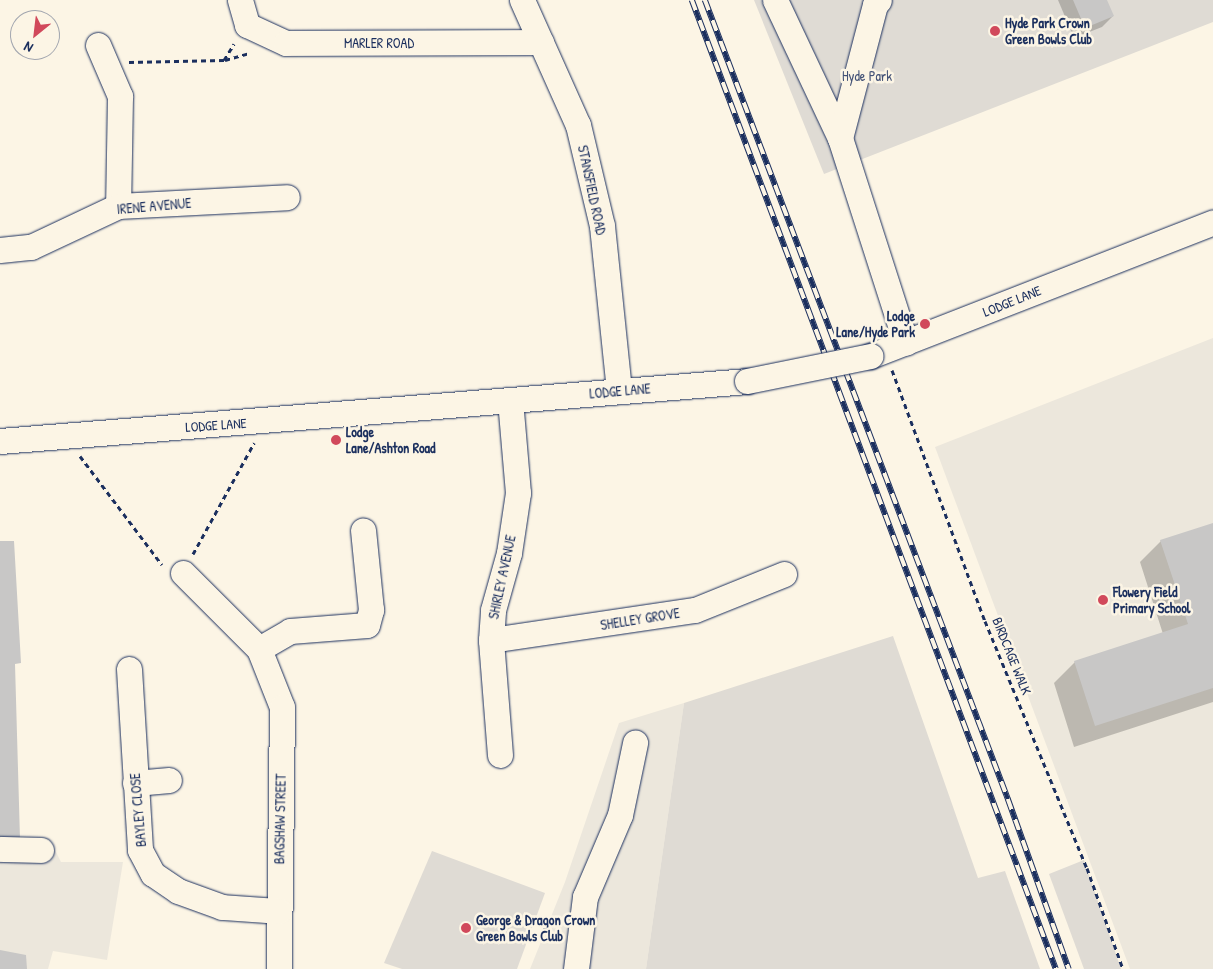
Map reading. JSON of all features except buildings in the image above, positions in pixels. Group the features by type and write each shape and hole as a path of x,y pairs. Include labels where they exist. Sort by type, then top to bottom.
{"street":[{"path":"240,0 247,25"},
{"name":"STANSFIELD ROAD","path":"522,0 578,126 602,226 619,391"},
{"path":"775,0 840,138 887,350"},
{"path":"840,138 875,5 879,0"},
{"name":"MARLER ROAD","path":"247,25 286,44 540,42"},
{"path":"98,45 120,96 118,206"},
{"name":"IRENE AVENUE","path":"0,250 30,247 118,206 287,197"},
{"name":"LODGE LANE","path":"0,441 747,381 887,350 1213,222"},
{"name":"SHIRLEY AVENUE","path":"500,755 491,640 493,610 509,553 518,493 510,400"},
{"path":"182,573 264,660 290,631 367,625 371,610 363,530"},
{"name":"SHELLEY GROVE","path":"491,640 695,610 784,574"},
{"name":"BAGSHAW STREET","path":"264,660 282,707 280,969"},
{"name":"BAYLEY CLOSE","path":"129,669 140,850 153,874 178,891 222,907 279,911"},
{"path":"576,969 585,897 620,815 635,742"},
{"path":"135,782 169,780"},
{"path":"0,849 41,850"}],"path":[{"path":"136,62 224,60 247,25"},
{"name":"BIRDCAGE WALK","path":"887,350 985,620 1084,860 1123,969"},
{"path":"65,436 159,563 182,573 267,421"}],"shaded area":[{"name":"Flowery Field Primary School","path":"1213,338 1213,969 1130,969 935,447"},
{"path":"684,703 646,969 530,969 565,882 619,723"},
{"path":"49,838 61,862 123,862 107,960 53,951 48,969 0,969 0,839"}],"green space":[{"name":"Hyde Park","path":"754,0 1213,0 1213,22 824,174"},
{"path":"893,636 978,878 1005,871 1040,969 646,969 684,703"},
{"name":"George & Dragon Crown Green Bowls Club","path":"432,851 545,893 517,969 402,969 384,963"},
{"path":"1084,860 1121,969 1084,969 1049,874"}],"railway":[{"path":"692,0 1056,969"},
{"path":"705,0 1008,799 1069,969"}],"place":[{"name":"Hyde Park Crown Green Bowls Club","path":"995,31"},
{"name":"Lodge Lane/Hyde Park","path":"925,324"},
{"name":"Lodge Lane/Ashton Road","path":"336,440"},
{"name":"Flowery Field Primary School","path":"1103,600"},
{"name":"George & Dragon Crown Green Bowls Club","path":"466,928"}]}
